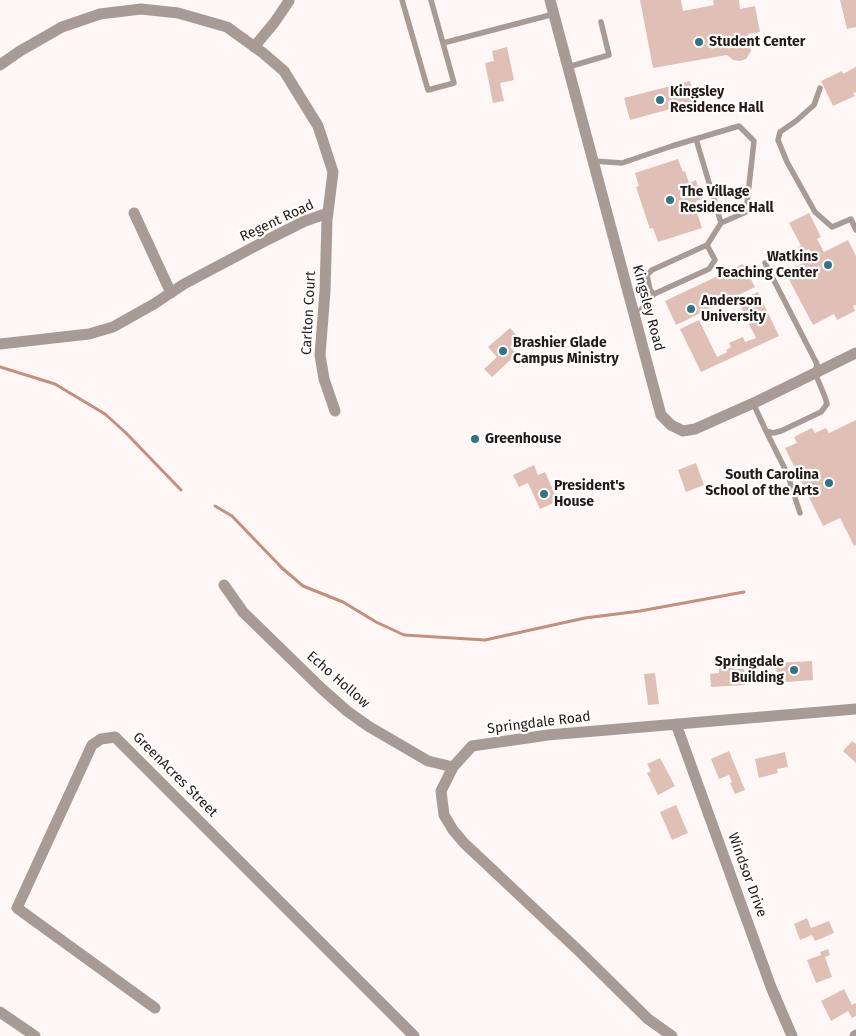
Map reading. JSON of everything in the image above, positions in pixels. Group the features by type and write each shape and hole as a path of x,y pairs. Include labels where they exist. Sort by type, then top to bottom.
{"street":[{"name":"Kingsley Road","path":"550,0 661,415 671,425 683,431 695,429 856,353"},
{"path":"254,47 289,1"},
{"name":"Regent Road","path":"0,65 62,27 100,14 141,9 178,13 227,28 284,71 318,126 333,172 328,214 305,222 267,240 184,284 113,327 89,334 0,344"},
{"path":"134,213 170,294"},
{"name":"Carlton Court","path":"328,214 320,356 324,379 336,411"},
{"name":"Echo Hollow","path":"224,585 243,612 322,689 347,710 368,726 428,761 453,767"},
{"name":"Springdale Road","path":"672,1036 648,1019 464,843 453,830 444,815 441,791 453,767 472,746 548,735 856,709"},
{"name":"Windsor Drive","path":"676,724 771,987 792,1036"},
{"name":"GreenAcres Street","path":"155,1008 18,908 92,745 101,739 115,738 414,1036"},
{"path":"0,1012 35,1036"}],"lane":[{"path":"402,0 428,90 454,82 431,0"},
{"path":"443,43 554,14"},
{"path":"568,67 609,54 601,22"},
{"path":"820,88 814,105 780,132 778,140 787,162 815,212 832,227 851,219 856,230"},
{"path":"594,161 622,163 739,126 754,141 746,212 721,223 707,245 652,270 648,275 650,290 654,294"},
{"path":"696,139 721,223"},
{"path":"635,317 654,294 710,269 715,260 707,245"},
{"path":"765,263 817,364 815,373 826,397 827,404 821,412 781,430 773,433 766,431"},
{"path":"752,403 787,473 800,513"}],"building":[{"name":"Student Center","path":"640,0 681,0 683,11 714,5 713,0 739,0 740,9 755,6 760,32 748,34 751,51 746,59 740,61 733,60 727,55 653,68"},
{"path":"840,0 856,0 856,27 847,29"},
{"path":"507,47 514,80 500,83 504,101 493,103 485,63 494,61 492,51"},
{"path":"856,67 856,92 853,93 855,96 833,106 821,81 842,71 843,74"},
{"name":"Kingsley Residence Hall","path":"690,81 696,102 630,120 624,98"},
{"name":"The Village Residence Hall","path":"678,159 689,183 696,180 702,199 696,201 699,213 697,213 702,228 658,242 653,228 650,229 636,187 639,186 635,173"},
{"name":"Watkins Teaching Center","path":"809,213 821,237 817,239 824,252 848,240 856,256 856,305 853,306 855,311 837,320 834,314 813,325 785,272 813,258 809,249 801,253 798,247 801,246 789,223"},
{"path":"743,264 755,287 676,325 665,301"},
{"path":"758,292 779,336 701,372 680,329 699,320 717,357 727,352 726,350 731,347 729,343 743,337 745,342 756,338 738,301"},
{"name":"Brashier Glade Campus Ministry","path":"510,328 519,338 510,347 517,354 492,377 484,369 497,357 488,347"},
{"name":"South Carolina School of the Arts","path":"856,420 856,545 854,546 840,518 823,526 785,448 797,443 794,437 812,428 815,433 826,428 829,433"},
{"name":"Greenhouse","path":"476,433 480,443 474,445 470,436"},
{"path":"696,463 704,485 686,492 678,470"},
{"name":"President's House","path":"534,465 538,475 545,472 558,501 540,509 528,483 519,487 513,475"},
{"name":"Springdale Building","path":"812,661 813,680 786,682 785,677 777,677 776,663"},
{"path":"719,666 734,666 734,669 744,669 745,685 711,687 710,674 719,673"},
{"path":"655,673 659,704 648,705 644,674"},
{"path":"852,741 856,744 856,763 843,751"},
{"path":"729,751 745,790 735,794 729,775 719,779 711,759"},
{"path":"785,752 788,767 777,769 778,773 759,778 755,759"},
{"path":"660,758 675,786 658,795 647,773 651,771 647,764"},
{"path":"676,805 688,833 672,840 660,812"},
{"path":"807,918 811,928 829,921 834,933 815,941 812,935 800,940 794,924"},
{"path":"828,949 830,955 825,957 832,977 816,983 807,960 821,955 820,952"},
{"path":"844,989 852,1005 856,1003 856,1016 852,1018 848,1011 831,1021 821,1001"}],"waterway":[{"path":"0,367 55,384 105,414 181,490"},
{"path":"215,506 232,516 282,568 303,586 343,602 376,622 404,635 485,640 585,618 640,611 744,592"}],"place":[{"name":"Student Center","path":"699,42"},
{"name":"Kingsley Residence Hall","path":"660,100"},
{"name":"The Village Residence Hall","path":"670,200"},
{"name":"Watkins Teaching Center","path":"828,265"},
{"name":"Anderson University","path":"691,309"},
{"name":"Brashier Glade Campus Ministry","path":"503,351"},
{"name":"Greenhouse","path":"475,439"},
{"name":"South Carolina School of the Arts","path":"829,483"},
{"name":"President's House","path":"544,494"},
{"name":"Springdale Building","path":"794,670"}]}
